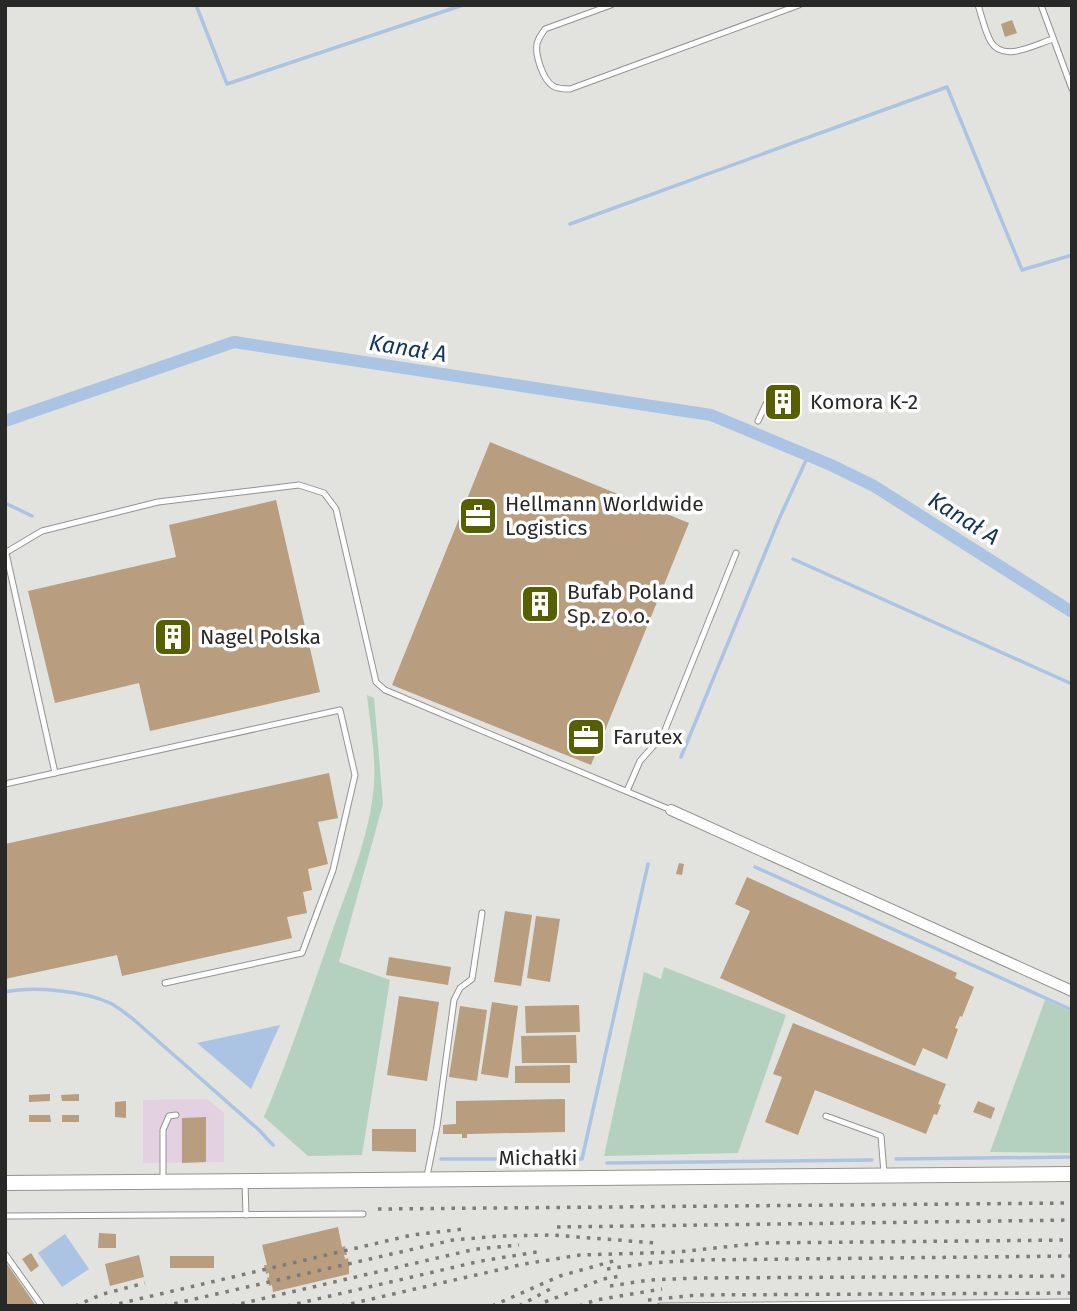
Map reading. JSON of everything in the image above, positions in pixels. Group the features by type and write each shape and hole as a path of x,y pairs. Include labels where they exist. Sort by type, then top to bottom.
{"street":[{"path":"671,810 1072,992"},
{"name":"Michałki","path":"5,1182 1072,1174"}],"lane":[{"path":"611,5 545,29 537,45 547,81 554,86 570,89 799,5"},
{"path":"978,5 991,43 999,49 1009,52 1053,39"},
{"path":"1041,5 1072,89"},
{"path":"758,421 766,404"},
{"path":"55,773 6,553 42,531 158,502 299,485 324,493 336,509 376,682 385,690 671,810"},
{"path":"627,791 640,761 663,735 736,552"},
{"path":"5,784 340,710 355,775 333,870 302,953 165,983"},
{"path":"426,1179 437,1126 454,1000 460,988 472,979 482,913"},
{"path":"163,1181 163,1130 169,1116 176,1115"},
{"path":"826,1116 881,1136 884,1176"},
{"path":"244,1181 246,1214"},
{"path":"5,1216 363,1214"},
{"path":"5,1254 43,1306"},
{"path":"660,1306 1072,1302"}],"shaded area":[{"path":"207,1099 224,1113 224,1162 143,1163 143,1100"}],"green space":[{"path":"367,695 374,698 383,804 339,962 390,980 362,1155 308,1156 264,1117 352,878 368,822 374,773"},
{"path":"664,967 786,1015 738,1153 604,1156 644,972 661,979"},
{"path":"1045,1000 1072,1012 1072,1153 990,1152"}],"water":[{"path":"280,1025 251,1089 197,1043"},
{"path":"65,1234 89,1269 62,1287 38,1253"}],"building":[{"path":"1012,20 1017,33 1005,37 1001,24"},
{"name":"Komora K-2","path":"778,393 792,400 787,411 773,404"},
{"name":"Bufab Poland Sp. z o.o.","path":"490,442 689,523 591,765 392,685"},
{"name":"Nagel Polska","path":"276,500 320,692 150,731 139,683 55,703 28,591 176,557 169,525"},
{"path":"329,773 338,818 318,822 328,864 308,869 312,890 303,892 307,913 287,917 292,938 122,976 117,955 5,979 5,844"},
{"path":"679,863 684,864 682,875 676,874"},
{"path":"747,877 957,973 955,978 974,987 955,1028 958,1029 947,1059 923,1048 915,1066 720,978 750,911 735,904"},
{"path":"505,911 532,915 521,986 494,982"},
{"path":"536,916 560,919 550,982 527,978"},
{"path":"389,957 451,967 448,985 386,975"},
{"path":"399,996 439,1002 427,1081 387,1075"},
{"path":"492,1002 518,1006 508,1078 481,1074"},
{"path":"579,1005 580,1032 526,1033 525,1006"},
{"path":"460,1006 487,1010 477,1081 449,1077"},
{"path":"793,1023 946,1084 938,1104 941,1105 937,1115 934,1114 926,1134 815,1090 798,1135 765,1122 782,1077 773,1074"},
{"path":"576,1035 577,1063 522,1063 521,1036"},
{"path":"570,1065 570,1083 515,1083 515,1066"},
{"path":"50,1094 50,1101 29,1102 29,1095"},
{"path":"79,1094 79,1101 62,1101 61,1095"},
{"path":"565,1099 565,1132 467,1134 467,1138 462,1138 462,1134 443,1134 443,1125 456,1124 456,1101"},
{"path":"126,1101 126,1118 115,1117 115,1102"},
{"path":"978,1101 995,1108 991,1119 973,1112"},
{"path":"29,1115 50,1115 51,1122 29,1122"},
{"path":"62,1115 79,1115 79,1122 62,1122"},
{"path":"206,1117 206,1162 182,1163 182,1118"},
{"path":"372,1129 416,1129 416,1152 372,1151"},
{"path":"338,1227 342,1247 345,1246 347,1255 344,1255 345,1259 348,1258 349,1274 273,1292 267,1278 269,1273 266,1274 264,1265 267,1265 262,1245"},
{"path":"99,1233 116,1234 116,1248 98,1248"},
{"path":"31,1253 39,1266 31,1272 22,1259"},
{"path":"139,1255 144,1277 110,1286 105,1264"},
{"path":"170,1256 214,1256 214,1268 170,1268"},
{"path":"5,1261 36,1306 5,1306"}],"waterway":[{"path":"196,5 227,84 463,5"},
{"path":"570,224 947,87 1022,270 1072,255"},
{"name":"Kanał A","path":"5,421 234,342 711,415 874,486 1072,612"},
{"path":"681,757 779,519 808,456"},
{"path":"5,503 32,516"},
{"path":"793,559 1072,684"},
{"path":"441,1159 582,1159 648,864"},
{"path":"755,867 1072,1010"},
{"path":"5,992 59,991 87,995 113,1005 133,1019 273,1145"},
{"path":"896,1159 1072,1157"},
{"path":"607,1163 872,1160"}],"railway":[{"path":"378,1209 1072,1203"},
{"path":"557,1227 1072,1220"},
{"path":"109,1306 412,1235 463,1229"},
{"path":"164,1306 453,1240 552,1235 656,1243"},
{"path":"341,1306 524,1264 580,1255 678,1252 761,1243 1072,1240"},
{"path":"231,1306 476,1249 519,1245"},
{"path":"287,1306 481,1261 543,1251"},
{"path":"607,1269 699,1260 1072,1256"},
{"path":"492,1306 560,1276 617,1260"},
{"path":"545,1302 603,1279 621,1276"},
{"path":"610,1286 649,1280 698,1278 1072,1276"},
{"path":"75,1306 103,1294 145,1283"},
{"path":"519,1306 554,1287"},
{"path":"579,1306 596,1300 662,1289"},
{"path":"648,1300 697,1295 1072,1293"}],"place":[{"name":"Komora K-2","path":"783,402"},
{"name":"Hellmann Worldwide Logistics","path":"478,516"},
{"name":"Bufab Poland Sp. z o.o.","path":"540,604"},
{"name":"Nagel Polska","path":"173,637"},
{"name":"Farutex","path":"586,737"}]}
